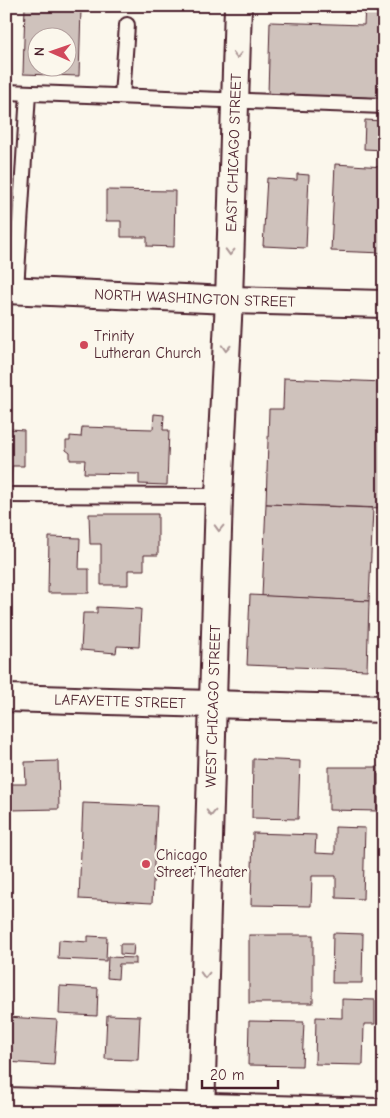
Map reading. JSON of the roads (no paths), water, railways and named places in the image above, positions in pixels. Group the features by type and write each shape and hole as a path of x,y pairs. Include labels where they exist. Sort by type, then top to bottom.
{"street":[{"name":"EAST CHICAGO STREET","path":"229,300 238,6"},
{"name":"NORTH WASHINGTON STREET","path":"11,290 229,300 384,304"},
{"name":"WEST CHICAGO STREET","path":"201,1109 219,496 229,300"},
{"name":"LAFAYETTE STREET","path":"6,698 384,709"},
{"path":"6,1101 201,1109 377,1112"}],"lane":[{"path":"122,96 127,25"},
{"path":"6,92 384,106"},
{"path":"11,290 28,93"},
{"path":"6,495 219,496"}],"place":[{"name":"Trinity Lutheran Church","path":"84,345"},
{"name":"Chicago Street Theater","path":"146,864"}]}
